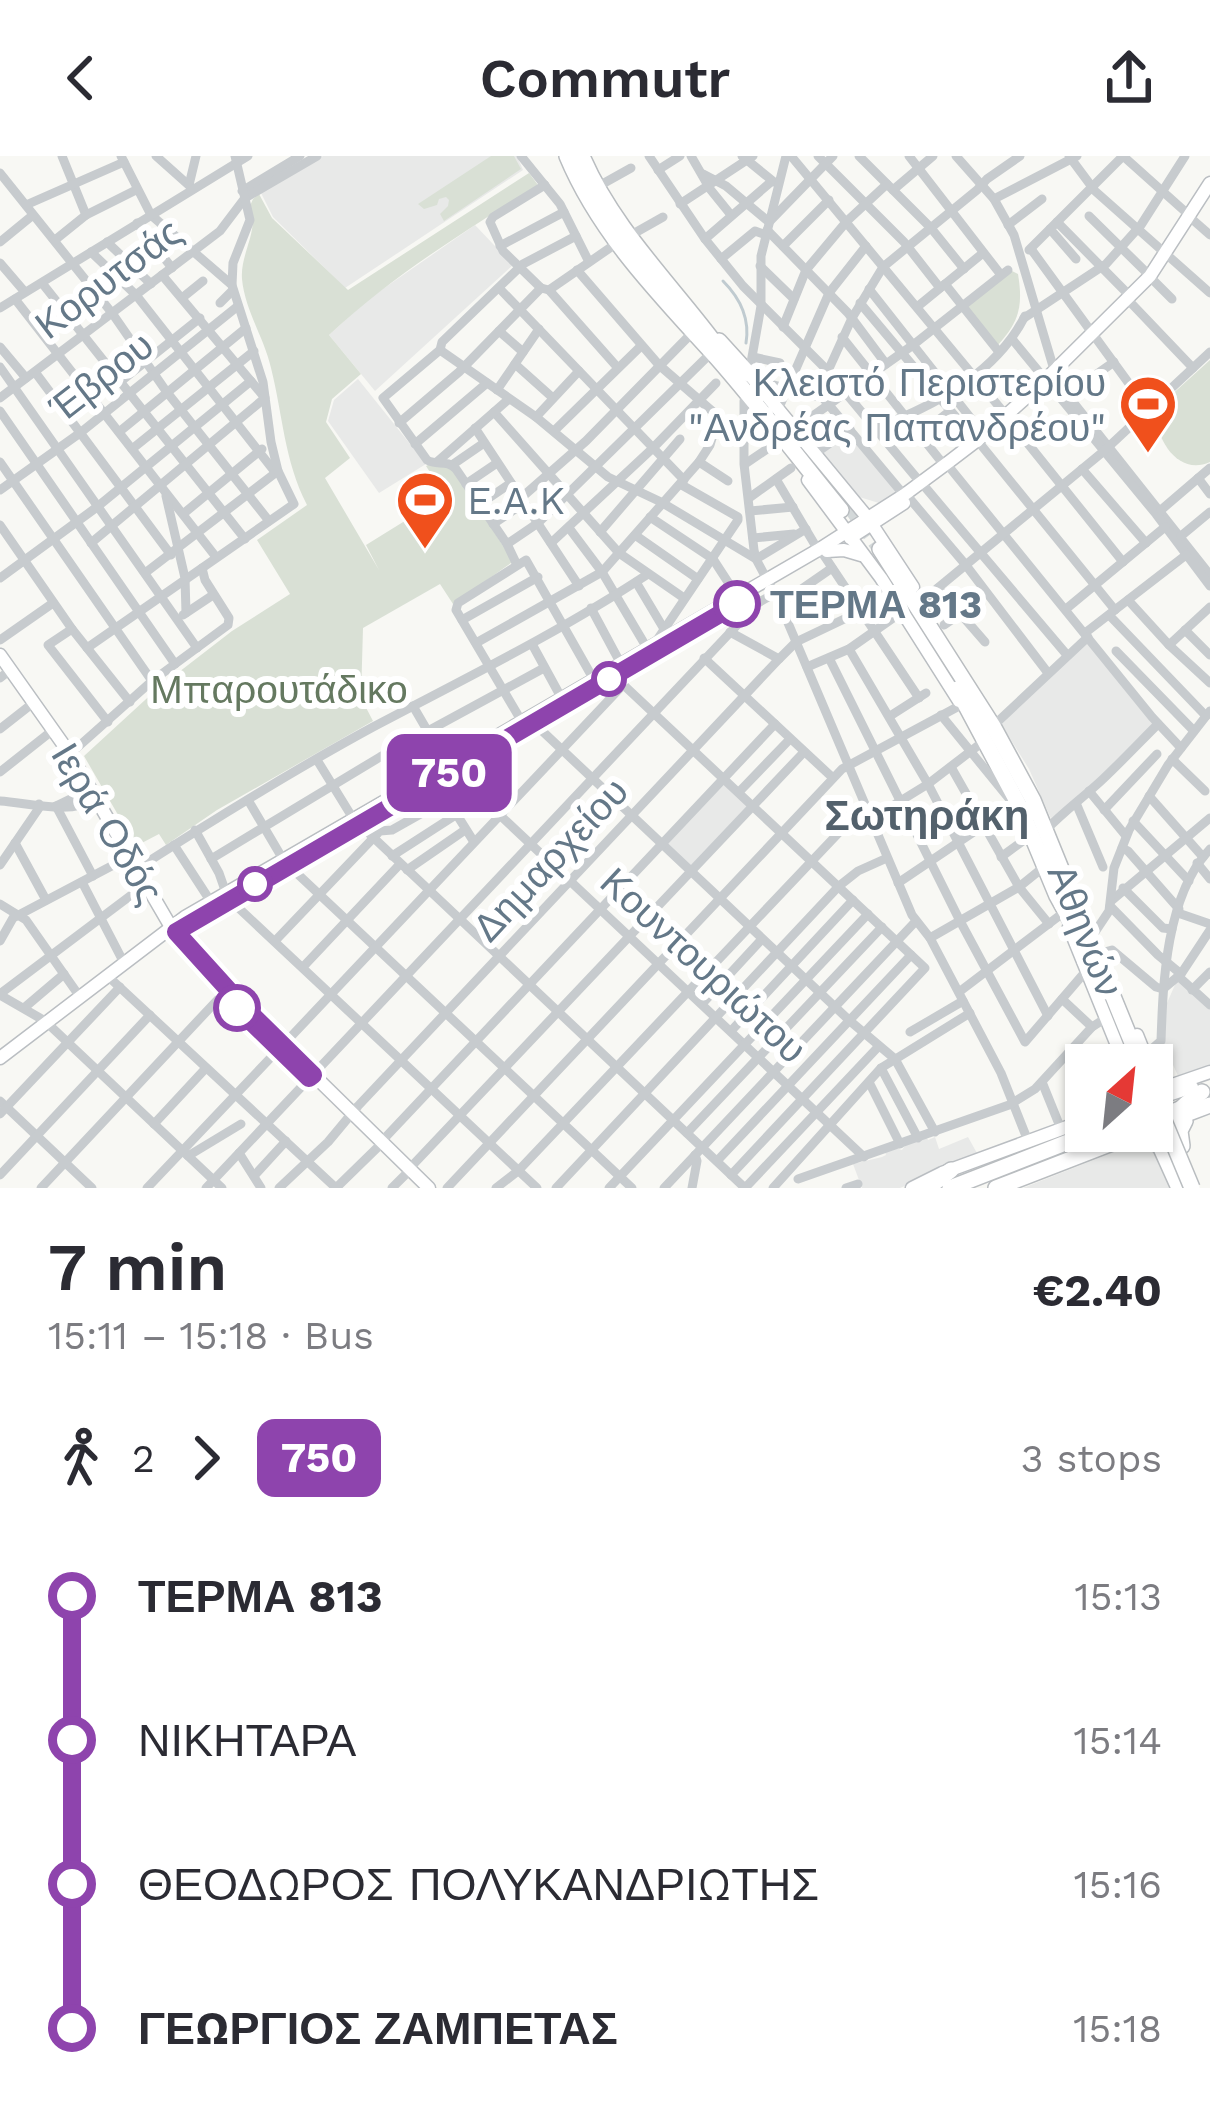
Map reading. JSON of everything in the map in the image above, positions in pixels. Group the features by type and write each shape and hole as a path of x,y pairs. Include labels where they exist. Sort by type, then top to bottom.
{"highway":[{"name":"Αθηνών","path":"567,156 584,192 721,352 843,507"},
{"name":"Αθηνών","path":"583,156 623,239"},
{"path":"685,315 691,334"},
{"path":"685,315 752,370"},
{"name":"Αθηνών","path":"877,552 1039,832 1113,1016 1130,1044"},
{"path":"961,705 983,733"},
{"name":"Αθηνών","path":"1039,832 1046,866 1065,895"},
{"path":"1056,919 1065,895"},
{"path":"1065,895 1093,935"},
{"path":"1189,1188 1181,1129 1201,1103"},
{"path":"1173,1118 1201,1103"},
{"path":"1173,1137 1182,1146"},
{"path":"930,1188 1065,1141"},
{"path":"1173,1146 1189,1188"},
{"path":"996,1188 1092,1152"},
{"path":"1164,1152 1189,1188"},
{"path":"1172,1152 1189,1188"}],"main road":[{"path":"1191,218 1210,183"},
{"path":"529,722 594,680 620,674 651,646 774,590 824,550 923,485 1052,379 1131,299 1210,193"},
{"name":"Αθηνών","path":"691,334 877,552 903,610 961,705"},
{"name":"Αθηνών","path":"752,370 843,507 922,601 983,733"},
{"path":"824,550 843,507 899,502"},
{"path":"824,550 877,552 899,502"},
{"path":"50,1025 124,963 228,896 741,604"},
{"name":"Ιερά Οδός","path":"0,656 70,754 137,890 224,994 425,1188"},
{"name":"Ιερά Οδός","path":"2,673 91,796 171,932 280,1047"},
{"path":"356,822 450,768"},
{"path":"155,903 175,914 186,914 228,896"},
{"path":"0,1063 116,984 205,905"},
{"name":"Αθηνών","path":"1056,919 1113,1016"},
{"name":"Αθηνών","path":"1093,935 1135,1044"},
{"path":"1173,1086 1201,1103"},
{"path":"912,1188 950,1179 1065,1128"},
{"path":"930,1188 949,1176 1065,1131"},
{"path":"1011,1188 1101,1152"}],"street":[{"path":"62,156 86,215"},
{"path":"157,156 191,187"},
{"path":"191,187 196,156"},
{"path":"0,308 235,159 248,156"},
{"path":"243,195 300,156"},
{"path":"243,195 316,156"},
{"path":"521,156 564,212 589,262"},
{"path":"649,156 721,259 827,371 1066,655"},
{"path":"658,170 680,156"},
{"path":"691,156 731,215"},
{"path":"859,156 931,228 964,269"},
{"path":"800,425 913,345 1004,272 983,253 910,156"},
{"path":"783,327 806,270 847,221 933,156"},
{"path":"956,156 994,199 1008,225 1021,257 1052,379 1210,574"},
{"path":"966,167 980,156"},
{"path":"818,395 842,337 883,267 1020,156"},
{"path":"1021,257 1123,156 1210,236"},
{"path":"1024,318 1102,267 1121,248 1138,230 1185,156"},
{"path":"752,370 761,306 760,266 775,183 786,157 812,178 1123,562"},
{"path":"994,199 1073,157 1092,187 1210,292"},
{"path":"680,204 748,158 775,183"},
{"path":"721,259 755,230 767,229 825,158 999,352"},
{"path":"0,242 30,210 122,159 151,214 233,288"},
{"path":"235,159 250,220 233,263 233,288 254,351 276,471"},
{"path":"597,187 631,168"},
{"path":"0,173 269,520"},
{"path":"705,238 775,183"},
{"path":"713,184 746,203 852,318 886,364"},
{"path":"545,185 491,220 500,246 618,368"},
{"path":"0,195 10,186"},
{"path":"55,240 86,215 136,190"},
{"name":"Κορυτσάς","path":"0,398 220,232 243,195"},
{"path":"1008,225 1042,199"},
{"path":"783,246 829,200"},
{"path":"500,246 564,212"},
{"path":"1089,216 1172,299"},
{"path":"399,423 545,289 663,217"},
{"path":"137,224 182,298 265,398"},
{"path":"1054,225 1102,267 1193,368"},
{"path":"1054,225 1076,259"},
{"path":"576,236 519,267 442,342 440,350 383,398 427,460 452,465 507,544 538,578 594,680"},
{"path":"1090,255 1108,236"},
{"path":"106,242 151,284"},
{"path":"781,403 829,293 866,246"},
{"path":"1030,249 1148,411"},
{"path":"87,648 294,504 276,471 136,295 91,252"},
{"path":"917,307 983,253"},
{"path":"0,263 58,354 216,557"},
{"path":"760,266 794,298"},
{"path":"577,271 659,365 727,424 744,425"},
{"path":"182,298 203,281"},
{"path":"42,283 244,539"},
{"path":"220,303 233,288"},
{"path":"499,288 681,482 738,517 736,527 651,646 569,528"},
{"path":"868,289 951,393 980,440 1096,584 1131,638 1208,714 1133,821 1114,868 1110,904 1093,935"},
{"path":"875,428 919,410 974,376 1012,339 1024,318 1029,290"},
{"path":"860,303 980,440"},
{"name":"Έβρου","path":"0,490 80,433 238,306"},
{"path":"120,382 200,317"},
{"path":"118,432 246,328"},
{"path":"415,444 492,387 539,329"},
{"path":"499,331 523,352"},
{"path":"494,524 586,441 691,334"},
{"path":"842,337 1181,748"},
{"path":"1012,339 1067,394 1210,586"},
{"path":"554,431 641,346"},
{"path":"0,347 31,375 175,552"},
{"path":"440,350 536,416 616,482 662,502 755,560 774,590 916,921 930,938 1035,1142"},
{"path":"132,449 254,351"},
{"path":"922,601 1107,449 1210,352"},
{"path":"507,544 538,523 708,356"},
{"path":"1067,394 1114,362"},
{"path":"752,370 780,363"},
{"path":"515,364 554,398"},
{"path":"0,367 160,596 181,617 196,647"},
{"path":"752,370 788,388 818,395 830,405 899,502 965,565 1048,673"},
{"path":"536,416 580,371"},
{"path":"0,578 98,507 251,381"},
{"path":"550,543 716,383"},
{"path":"91,543 163,488 265,398"},
{"path":"437,462 509,399"},
{"path":"744,400 744,464 755,560"},
{"path":"919,410 932,424"},
{"path":"0,411 175,664"},
{"path":"920,435 950,411"},
{"path":"494,412 619,553 684,598"},
{"path":"476,644 602,572 699,462 719,415"},
{"path":"445,419 463,438"},
{"path":"475,428 579,586"},
{"path":"576,429 586,441"},
{"path":"820,450 850,429"},
{"path":"600,532 680,439"},
{"path":"183,514 271,442"},
{"path":"452,465 484,443"},
{"path":"744,464 770,447"},
{"path":"0,462 152,681"},
{"path":"699,462 728,481"},
{"path":"466,484 497,463"},
{"path":"1161,510 1210,468"},
{"path":"749,498 791,469"},
{"path":"1082,469 1146,543"},
{"path":"145,573 276,471"},
{"path":"1198,478 1210,494"},
{"path":"776,479 803,531 824,550 922,696 890,716"},
{"path":"480,504 511,483"},
{"path":"163,488 185,578 181,617"},
{"path":"750,511 793,507"},
{"path":"1180,536 1210,512"},
{"path":"650,517 713,559 741,604 731,630"},
{"path":"0,525 130,702"},
{"path":"1066,609 1165,527"},
{"path":"753,538 803,531"},
{"path":"755,560 803,531"},
{"path":"634,535 698,579"},
{"path":"871,819 950,767 1112,612 1186,555"},
{"path":"522,562 456,606 503,690 529,722 895,1059 934,1132"},
{"path":"70,754 152,681 228,625 229,618 202,568"},
{"path":"137,890 0,995 50,1025 214,1185 758,603 774,590 832,568"},
{"path":"135,870 195,830 532,644 648,574"},
{"path":"462,620 538,578"},
{"path":"636,582 664,628"},
{"path":"938,588 985,642"},
{"path":"786,618 847,589"},
{"path":"181,617 213,595"},
{"path":"1128,600 1210,683"},
{"path":"0,640 53,603"},
{"path":"1169,645 1210,607"},
{"path":"591,608 620,674 653,711 925,968 731,1175"},
{"name":"Δημαρχείου","path":"279,1188 328,1142 778,658 796,642 861,610"},
{"path":"807,667 849,649 903,610"},
{"path":"944,625 960,614"},
{"path":"72,629 48,645 108,722"},
{"path":"731,630 778,658"},
{"path":"1185,630 1210,655"},
{"path":"1107,660 1131,638"},
{"path":"532,644 562,699"},
{"path":"849,649 928,784 1048,1016"},
{"path":"1117,651 1194,731"},
{"path":"704,658 832,778"},
{"path":"829,658 1025,1042 1086,971"},
{"path":"1141,677 1156,664"},
{"path":"211,859 332,785 544,668"},
{"path":"148,1188 562,749 620,674"},
{"path":"1001,857 1089,791 1142,740 1180,689"},
{"path":"447,1188 832,778 961,705"},
{"name":"Κουντουριώτου","path":"413,706 450,768 864,1157"},
{"path":"0,729 28,707"},
{"path":"941,715 983,733"},
{"path":"303,967 400,863 477,794 529,722"},
{"path":"92,1188 2,1108 68,1042 116,984 336,1188 775,724"},
{"path":"0,772 48,734"},
{"path":"739,792 790,739"},
{"path":"1142,740 1205,790"},
{"path":"392,1188 804,752"},
{"path":"1104,810 1157,754"},
{"path":"317,760 356,822 687,1133 699,1151 745,1188 879,1046"},
{"path":"910,1032 1056,919 1019,887 950,767"},
{"path":"435,780 474,842"},
{"path":"1089,791 1126,836"},
{"path":"1,803 91,796"},
{"path":"1149,796 1205,855 1209,875"},
{"path":"275,941 380,831 392,830 447,799"},
{"path":"248,800 286,863 632,1188"},
{"path":"899,882 1020,800"},
{"path":"0,865 46,802"},
{"path":"46,802 93,876"},
{"path":"1076,803 1103,867"},
{"path":"496,1188 518,1171 865,805"},
{"path":"1110,904 1210,820"},
{"path":"1133,821 1189,881"},
{"path":"195,830 228,896 537,1188"},
{"path":"400,863 465,830"},
{"path":"15,843 46,900"},
{"path":"174,845 205,905"},
{"path":"1122,848 1178,911 1210,927 1206,945 1163,989"},
{"path":"1159,1044 1172,929 1189,881 1205,855"},
{"path":"556,1188 839,886 887,858"},
{"path":"0,941 19,914 121,861"},
{"path":"930,938 1019,887 1046,866"},
{"path":"82,882 124,963"},
{"path":"1113,883 1163,928 1172,929"},
{"path":"730,1031 853,900"},
{"path":"0,904 19,914 80,997"},
{"path":"1110,904 1210,1005"},
{"path":"610,1188 868,914"},
{"path":"664,1188 916,921"},
{"path":"687,1133 882,927"},
{"path":"702,1004 762,939"},
{"path":"1101,953 1112,950 1163,989"},
{"path":"717,1162 911,955"},
{"path":"1192,989 1210,972"},
{"path":"24,1007 64,974"},
{"path":"41,1188 224,994"},
{"path":"1062,999 1092,1027"},
{"path":"797,1179 831,1125 881,1068 970,1013"},
{"path":"0,1175 150,1015"},
{"path":"773,1188 1014,1101 1042,1082 1092,1027 1113,1016"},
{"path":"154,1124 206,1068"},
{"path":"881,1068 918,1138"},
{"path":"869,1082 900,1144"},
{"path":"1042,1082 1061,1129"},
{"path":"185,1153 241,1124"},
{"path":"254,1176 286,1142"},
{"path":"692,1188 699,1151"},
{"path":"239,1154 261,1188"}],"shaded area":[{"path":"323,156 517,156 523,170 345,288 273,217 261,193"},
{"path":"475,225 513,265 375,391 329,335 367,300"},
{"path":"358,379 426,464 379,493 328,421 334,400"},
{"path":"848,432 899,493 879,503 856,496 820,452"},
{"path":"1089,639 1156,724 1052,821 1029,769 1001,724"},
{"path":"724,784 747,806 690,866 667,844"},
{"path":"1178,978 1210,1006 1210,1070 1180,1080 1173,1065 1173,1044 1165,1044 1163,1012"},
{"path":"926,1136 928,1140 935,1137 939,1149 968,1137 978,1155 900,1188 862,1188 853,1164 882,1157 895,1148 902,1150"},
{"path":"1114,1152 1155,1152 1171,1188 1023,1188"}],"green space":[{"path":"491,156 514,156 521,169 444,221 440,214 448,206 446,197 424,209 418,204"},
{"name":"Μπαρουτάδικο","path":"529,173 538,185 404,274 329,335 361,374 332,399 326,422 350,458 325,478 379,570 366,545 445,496 426,466 430,464 452,468 511,563 453,604 440,584 363,628 361,698 373,721 217,810 166,845 159,834 136,846 84,756 157,689 232,631 290,594 257,540 307,505 289,455 268,357 244,291 242,269 253,199 259,194 272,218 348,290"},
{"path":"1012,271 1018,274 1018,312 998,345 967,306"},
{"path":"1210,360 1210,462 1189,464 1172,454 1160,436 1155,415"}],"waterway":[{"path":"723,281 742,309 746,343"}],"tunnel":[{"path":"848,504 880,549"}],"bus line":[{"name":"750","path":"237,1008 309,1078 313,1075 176,932 737,604"}],"place":[{"name":"Κλειστό Περιστερίου \"Ανδρέας Παπανδρέου\"","path":"1148,455"},
{"name":"E.A.K","path":"425,551"},
{"name":"ΤΕΡΜΑ 813","path":"737,604"}],"district":[{"name":"Σωτηράκη","path":"927,815"}]}
